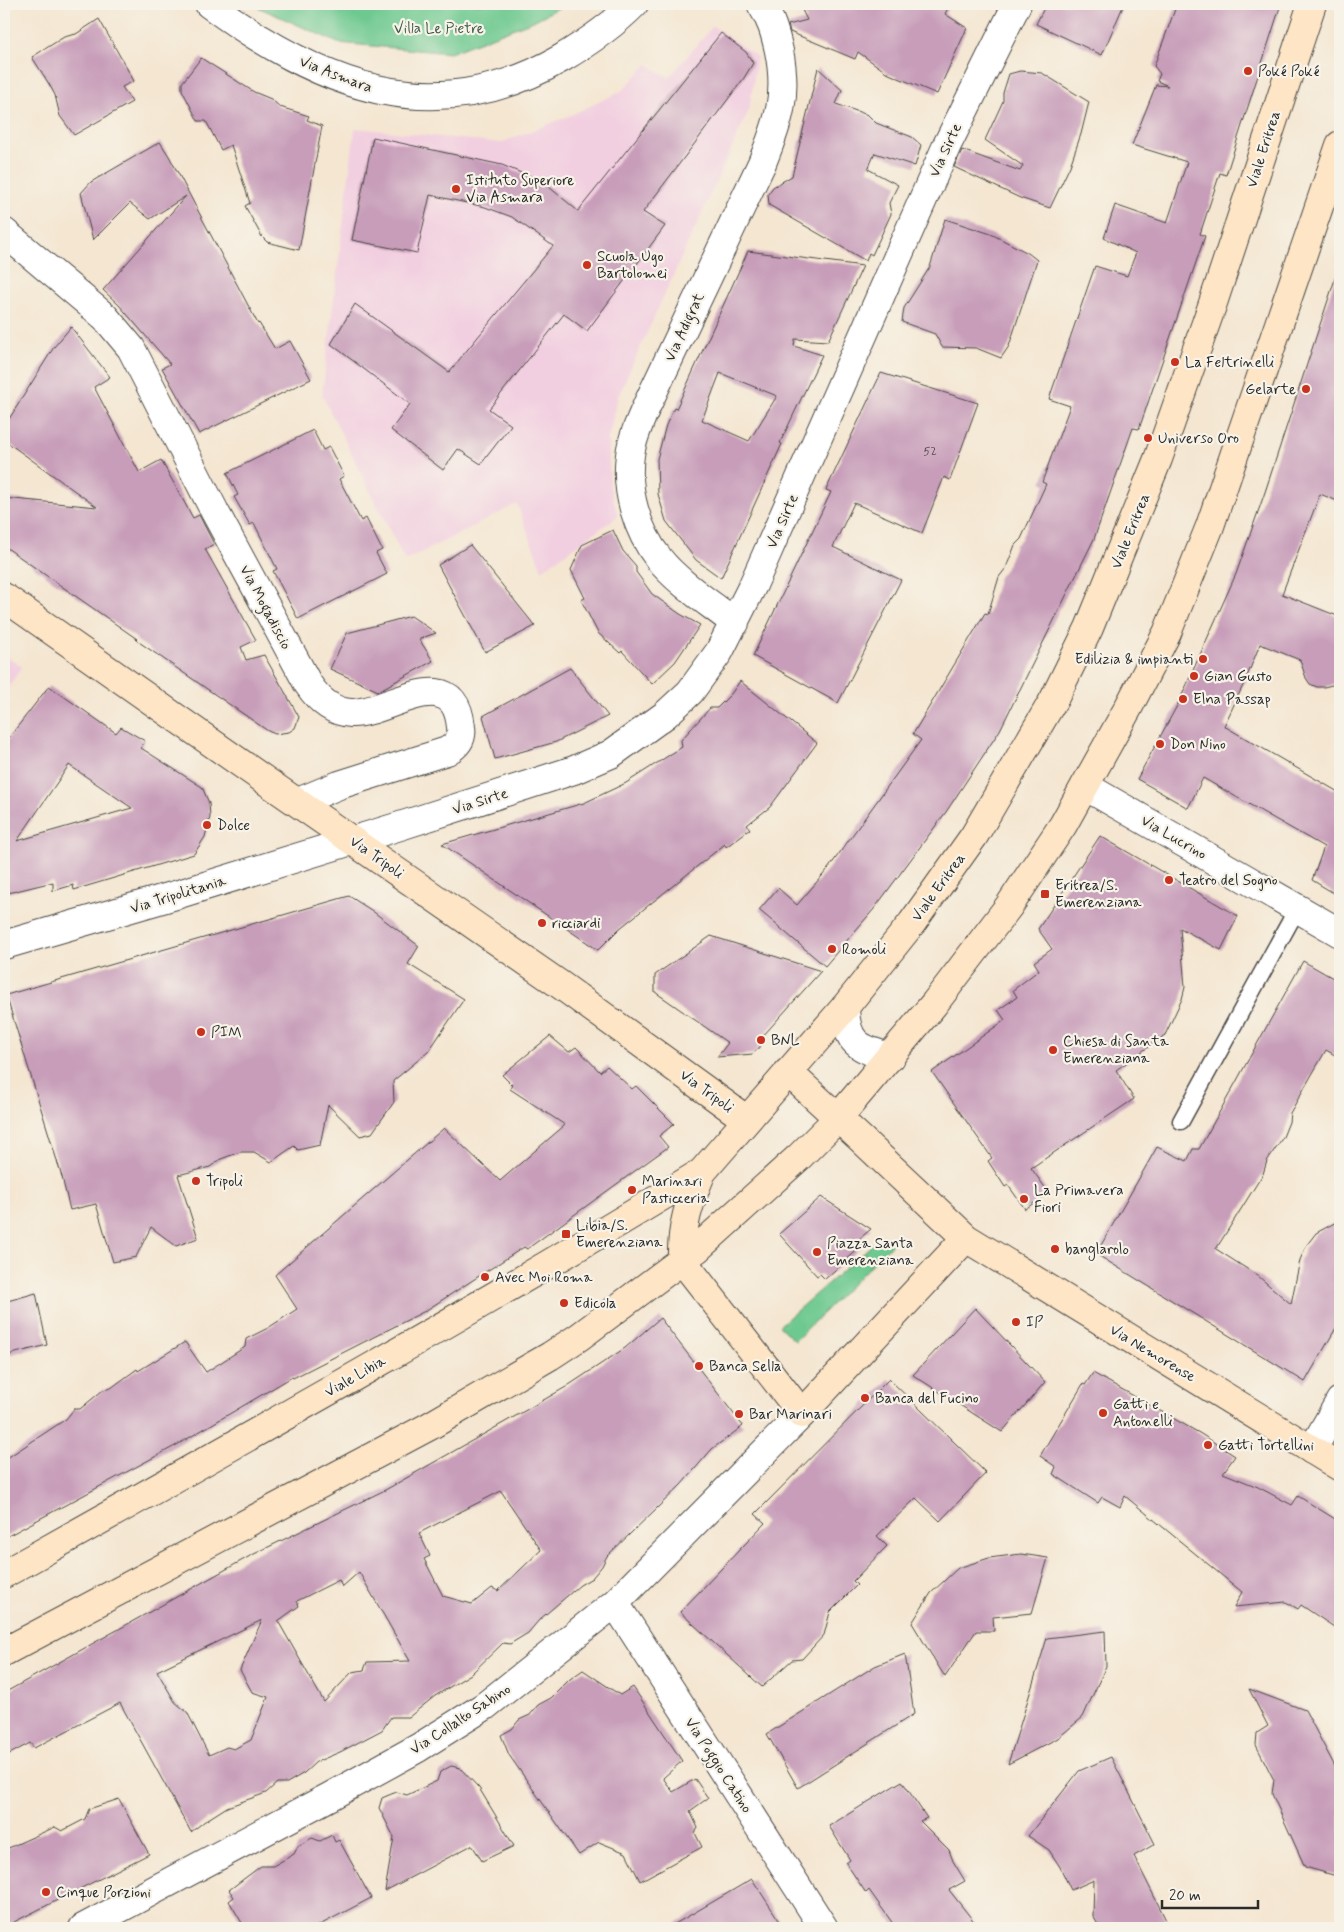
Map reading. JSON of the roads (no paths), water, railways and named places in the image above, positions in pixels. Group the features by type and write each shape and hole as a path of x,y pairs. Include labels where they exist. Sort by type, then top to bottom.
{"street":[{"name":"Via Asmara","path":"209,4 261,40 326,73 374,89 428,96 482,90 527,76 570,54 607,28 634,4"},
{"name":"Via Adigrat","path":"735,623 695,592 665,565 644,536 632,502 630,455 636,430 647,405 762,163 776,128 783,93 782,66 770,19 761,4"},
{"name":"Via Sirte","path":"352,840 574,770 611,754 665,716 690,692 719,652 754,585 947,145 1016,4"},
{"name":"Viale Eritrea","path":"788,1072 845,1007 959,860 1003,789 1054,699 1089,628 1158,459 1212,306 1312,4"},
{"path":"4,1652 464,1407 579,1337 737,1216 838,1118 934,1004 1009,906 1063,825 1167,633 1210,526 1340,145"},
{"name":"Via Mogadiscio","path":"4,232 105,317 131,348 215,512 308,684 318,698 330,706 351,713 367,712 426,692 445,696 451,701 456,710 462,728 461,736 456,746 447,752 339,785 298,802"},
{"name":"Via Tripoli","path":"4,597 562,986 747,1120"},
{"name":"Via Lucrino","path":"1085,786 1340,933"},
{"name":"Via Tripolitania","path":"4,945 179,894 352,840"},
{"path":"845,1007 847,1030 856,1043 867,1050 891,1057"},
{"path":"788,1072 966,1238 802,1414 682,1260 686,1216 702,1172 788,1072"},
{"name":"Viale Libia","path":"4,1574 291,1413 586,1242 702,1172"},
{"name":"Via Nemorense","path":"966,1238 1340,1467"},
{"path":"1312,1450 1340,1401"},
{"name":"Via Collalto Sabino","path":"83,1928 329,1797 451,1729 514,1684 615,1603 802,1414"},
{"name":"Via Poggio Catino","path":"615,1603 824,1928"}],"lane":[{"path":"1181,1121 1297,909"}],"place":[{"name":"Poké Poké","path":"1248,71"},
{"name":"Istituto Superiore Via Asmara","path":"456,189"},
{"name":"Scuola Ugo Bartolomei","path":"587,265"},
{"name":"La Feltrinelli","path":"1175,362"},
{"name":"Gelarte","path":"1306,389"},
{"name":"Universo Oro","path":"1148,438"},
{"name":"Edilizia & impianti","path":"1203,659"},
{"name":"Gian Gusto","path":"1194,676"},
{"name":"Elna Passap","path":"1183,699"},
{"name":"Don Nino","path":"1160,744"},
{"name":"Dolce","path":"207,825"},
{"name":"Teatro del Sogno","path":"1169,880"},
{"name":"Eritrea/S. Emerenziana","path":"1045,894"},
{"name":"ricciardi","path":"542,923"},
{"name":"Romoli","path":"832,949"},
{"name":"PIM","path":"201,1032"},
{"name":"BNL","path":"761,1040"},
{"name":"Chiesa di Santa Emerenziana","path":"1053,1050"},
{"name":"Tripoli","path":"196,1181"},
{"name":"Marinari Pasticceria","path":"632,1190"},
{"name":"La Primavera Fiori","path":"1024,1199"},
{"name":"Libia/S. Emerenziana","path":"566,1234"},
{"name":"banglarolo","path":"1055,1249"},
{"name":"Piazza Santa Emerenziana","path":"817,1252"},
{"name":"Avec Moi Roma","path":"485,1277"},
{"name":"Edicola","path":"564,1303"},
{"name":"IP","path":"1016,1322"},
{"name":"Banca Sella","path":"699,1366"},
{"name":"Banca del Fucino","path":"865,1398"},
{"name":"Gatti e Antonelli","path":"1103,1413"},
{"name":"Bar Marinari","path":"739,1414"},
{"name":"Gatti Tortellini","path":"1208,1445"},
{"name":"Cinque Porzioni","path":"46,1892"}],"park label":[{"name":"Villa Le Pietre","path":"439,28"}]}
